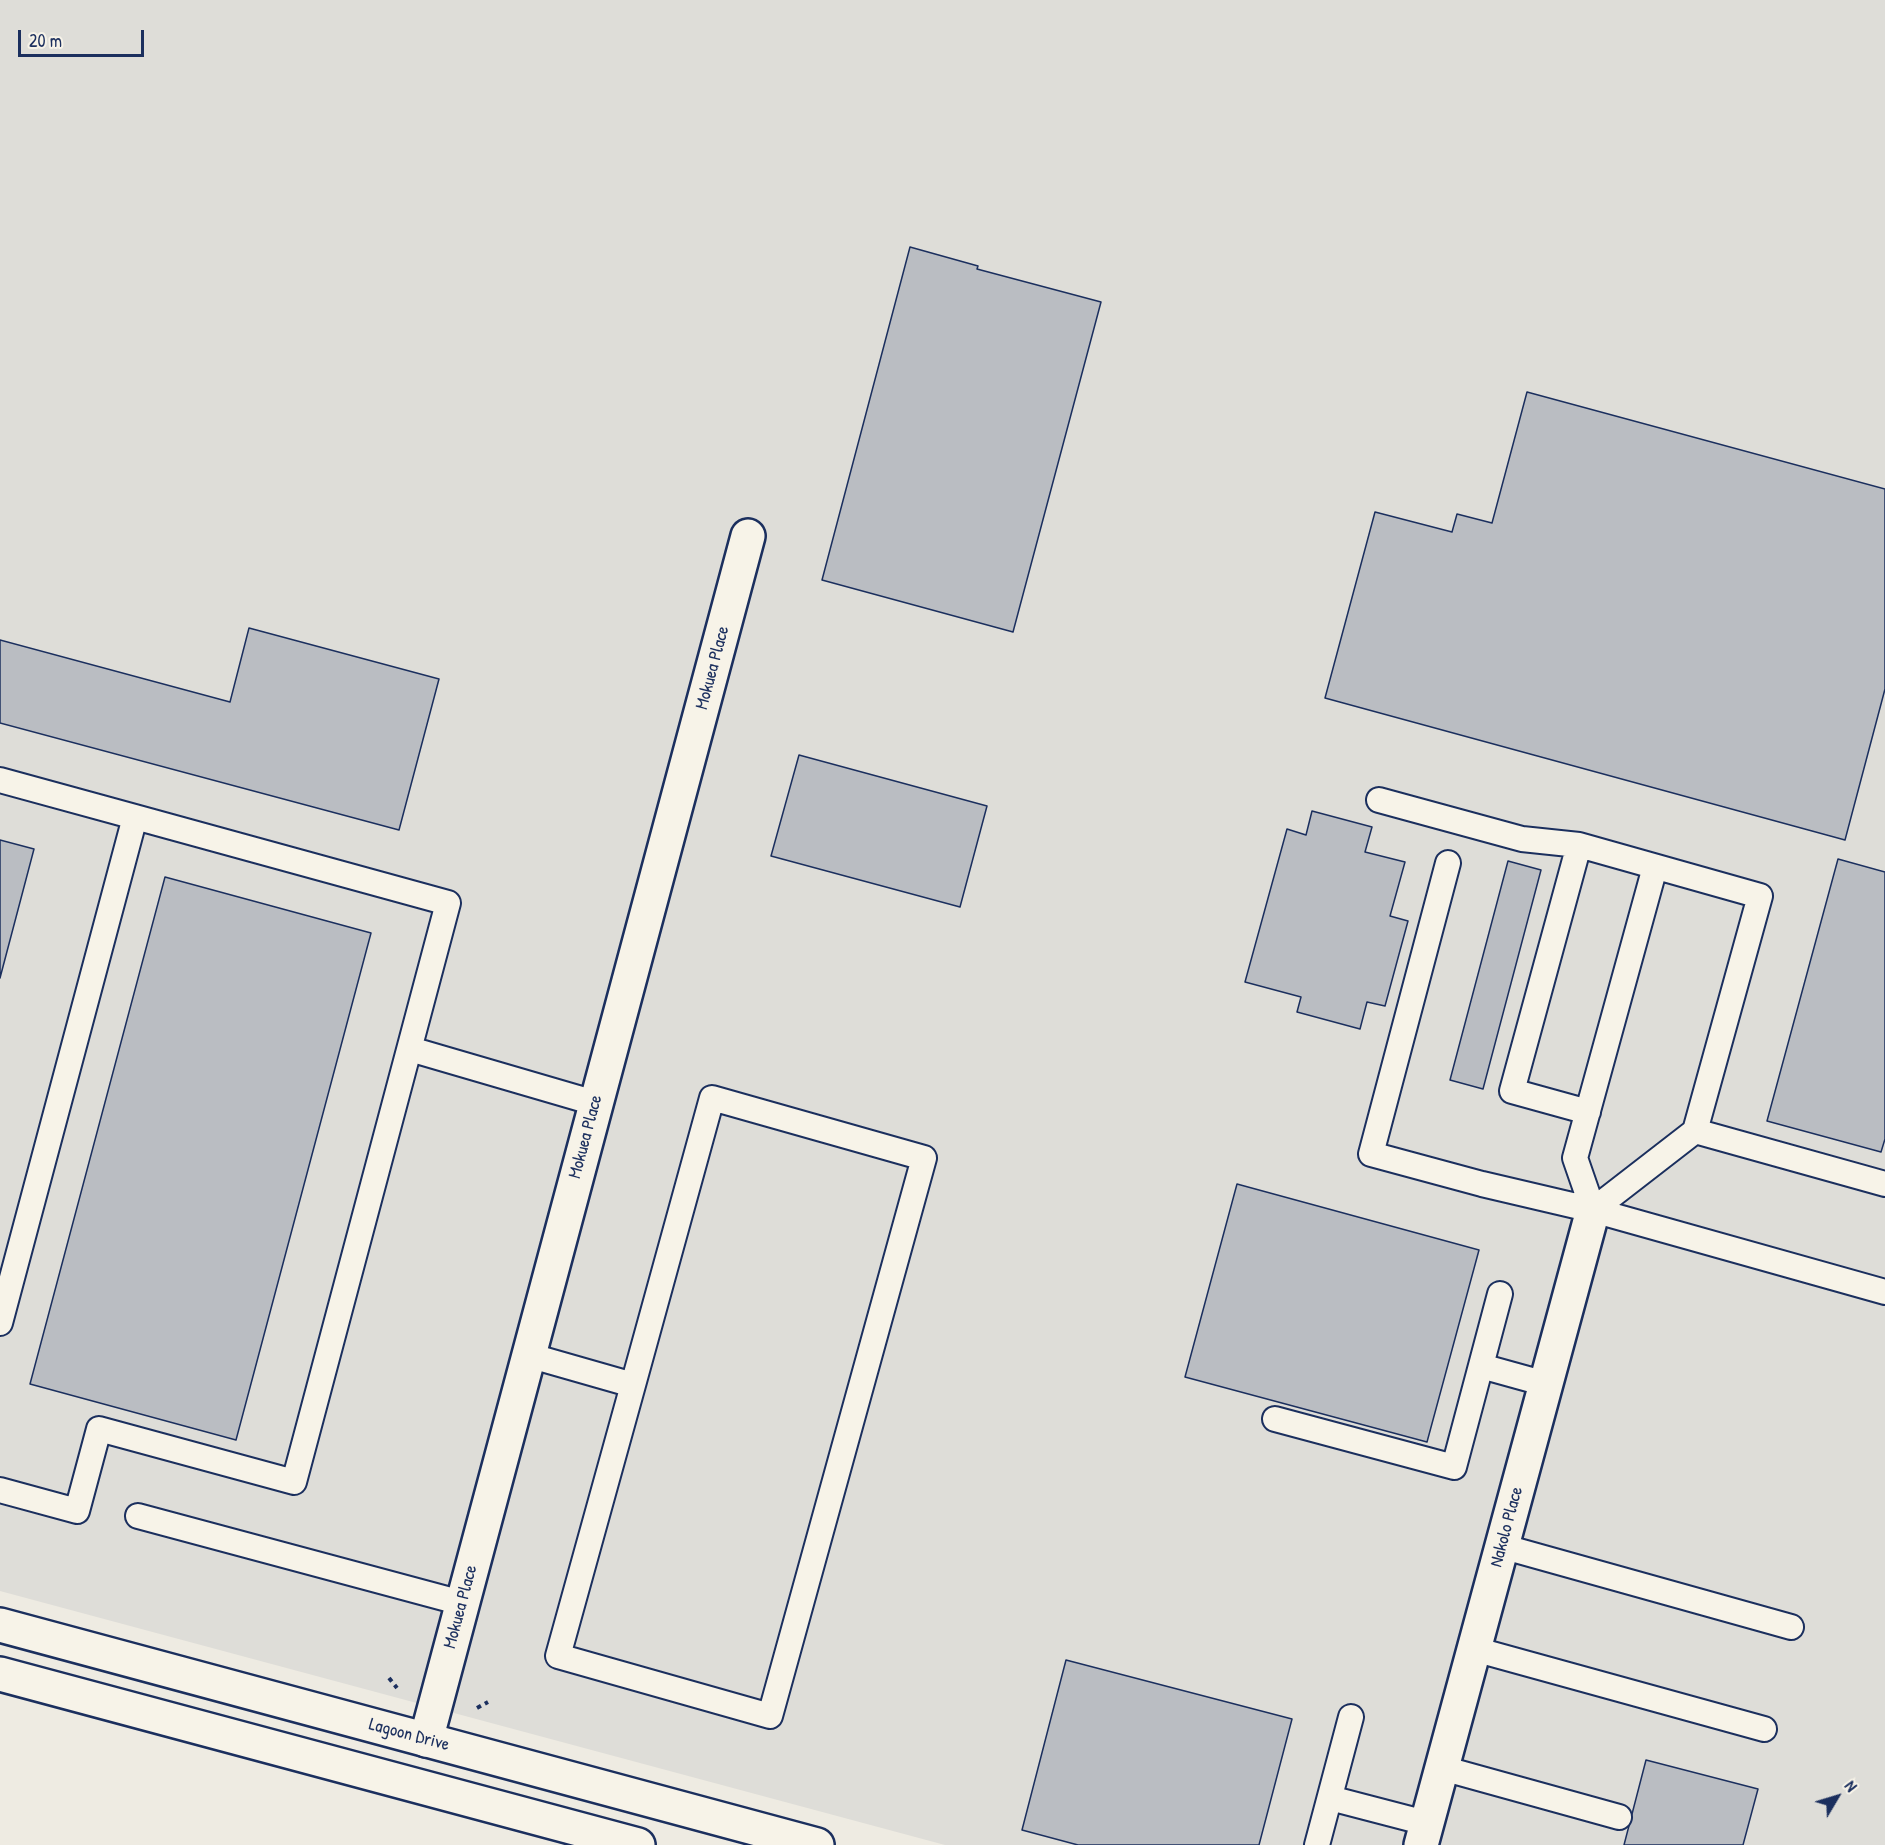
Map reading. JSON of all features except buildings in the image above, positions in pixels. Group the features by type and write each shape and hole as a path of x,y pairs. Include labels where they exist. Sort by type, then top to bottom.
{"street":[{"name":"Mokuea Place","path":"414,1785 748,536"},
{"name":"Nakolo Place","path":"1423,1834 1593,1210"},
{"name":"Lagoon Drive","path":"0,1625 817,1845"},
{"path":"0,1674 638,1845"}],"lane":[{"path":"0,780 448,903 294,1482 99,1429 77,1511 0,1490"},
{"path":"1379,800 1522,839 1579,845 1760,896 1695,1131 1593,1210"},
{"path":"0,1323 135,817"},
{"path":"1579,845 1512,1090 1588,1112"},
{"path":"1448,863 1371,1154 1482,1184 1593,1210 1885,1292"},
{"path":"1593,1210 1575,1158 1655,867"},
{"path":"410,1049 595,1103"},
{"path":"712,1098 924,1158 770,1716 558,1656 633,1385 712,1098"},
{"path":"1695,1131 1885,1184"},
{"path":"1275,1419 1454,1467 1500,1294"},
{"path":"528,1355 633,1385"},
{"path":"1481,1366 1546,1384"},
{"path":"138,1516 462,1603"},
{"path":"1501,1546 1791,1627"},
{"path":"1474,1649 1764,1729"},
{"path":"1317,1845 1351,1717"},
{"path":"1442,1768 1619,1817"},
{"path":"1330,1798 1423,1834"}],"path":[{"path":"389,1678 397,1688"},
{"path":"477,1708 488,1702"}],"shaded area":[{"path":"0,0 1885,0 1885,1845 945,1845 0,1591"}]}
